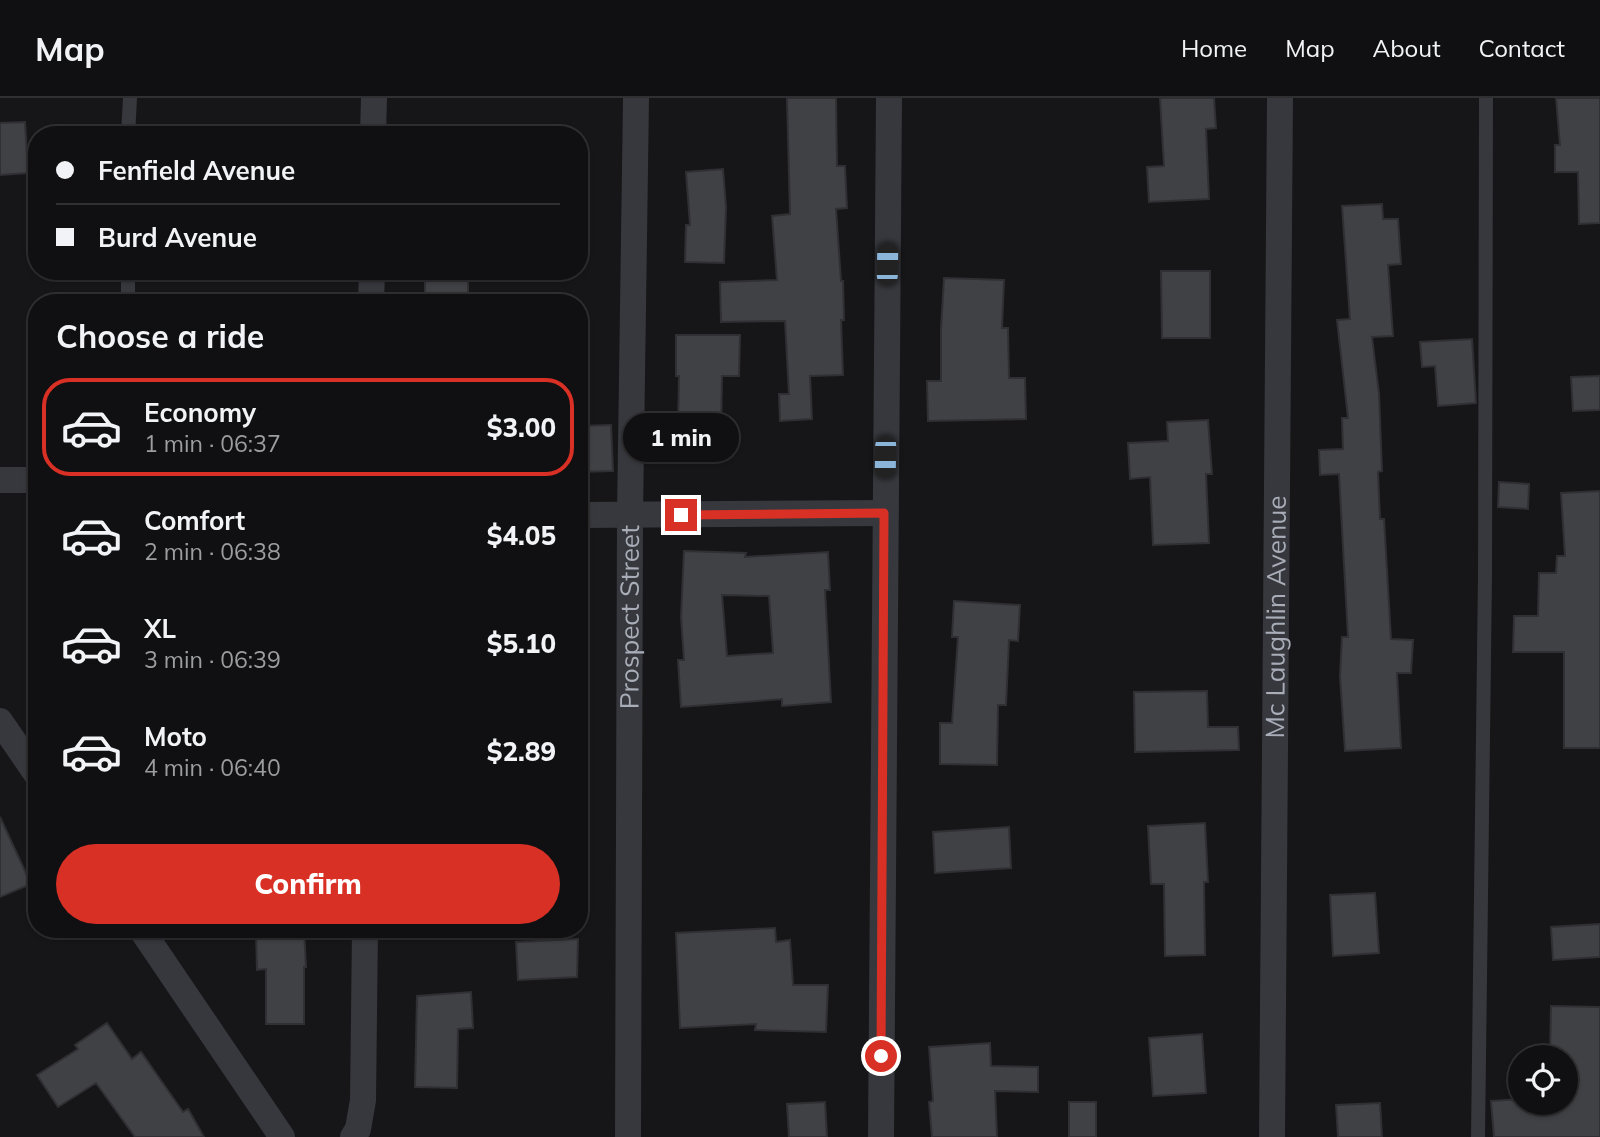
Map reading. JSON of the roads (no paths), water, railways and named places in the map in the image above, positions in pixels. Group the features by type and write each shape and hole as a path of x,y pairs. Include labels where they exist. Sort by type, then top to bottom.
{"street":[{"path":"373,126 374,98"},
{"name":"Prospect Street","path":"628,1137 636,98"},
{"path":"881,1137 889,98"},
{"name":"Mc Laughlin Avenue","path":"1272,1137 1280,98"},
{"path":"0,480 28,480"},
{"path":"588,515 884,513"},
{"path":"0,721 28,762"},
{"path":"147,938 282,1137"},
{"path":"353,1137 358,1129 363,1100 365,938"}],"lane":[{"path":"128,126 130,98"},
{"path":"1478,1137 1485,576 1486,98"}]}
